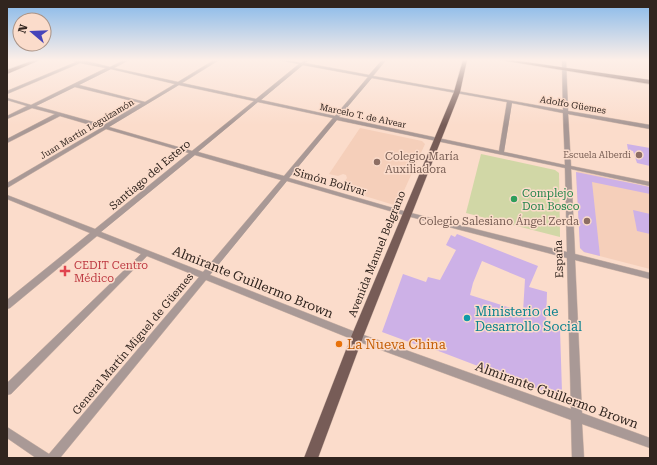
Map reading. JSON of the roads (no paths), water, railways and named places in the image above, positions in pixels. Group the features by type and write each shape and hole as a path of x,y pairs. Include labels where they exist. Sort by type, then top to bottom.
{"main road":[{"name":"Avenida Manuel Belgrano","path":"311,458 357,336 457,92 460,82"}],"street":[{"path":"7,93 33,82"},
{"path":"7,118 83,82"},
{"name":"Marcelo T. de Alvear","path":"173,82 437,140 650,184"},
{"name":"Santiago del Estero","path":"7,305 280,82"},
{"name":"General Martín Miguel de Güemes","path":"53,458 366,82"},
{"name":"Adolfo Güemes","path":"402,82 650,127"},
{"name":"España","path":"564,82 566,166 578,458"},
{"name":"Juan Martín Leguizamón","path":"7,186 179,83"},
{"path":"74,86 145,104"},
{"name":"Simón Bolívar","path":"7,99 407,214 650,276"},
{"path":"501,153 510,102"},
{"path":"7,141 59,114"},
{"name":"Almirante Guillermo Brown","path":"7,198 357,336 650,443"},
{"path":"7,390 146,253"},
{"path":"7,432 46,458"}],"place":[{"name":"Escuela Alberdi","path":"639,155"},
{"name":"Colegio María Auxiliadora","path":"377,162"},
{"name":"Complejo Don Bosco","path":"514,199"},
{"name":"Colegio Salesiano Ángel Zerda","path":"587,221"},
{"name":"CEDIT Centro Médico","path":"65,271"},
{"name":"Ministerio de Desarrollo Social","path":"467,318"},
{"name":"La Nueva China","path":"339,344"}]}
